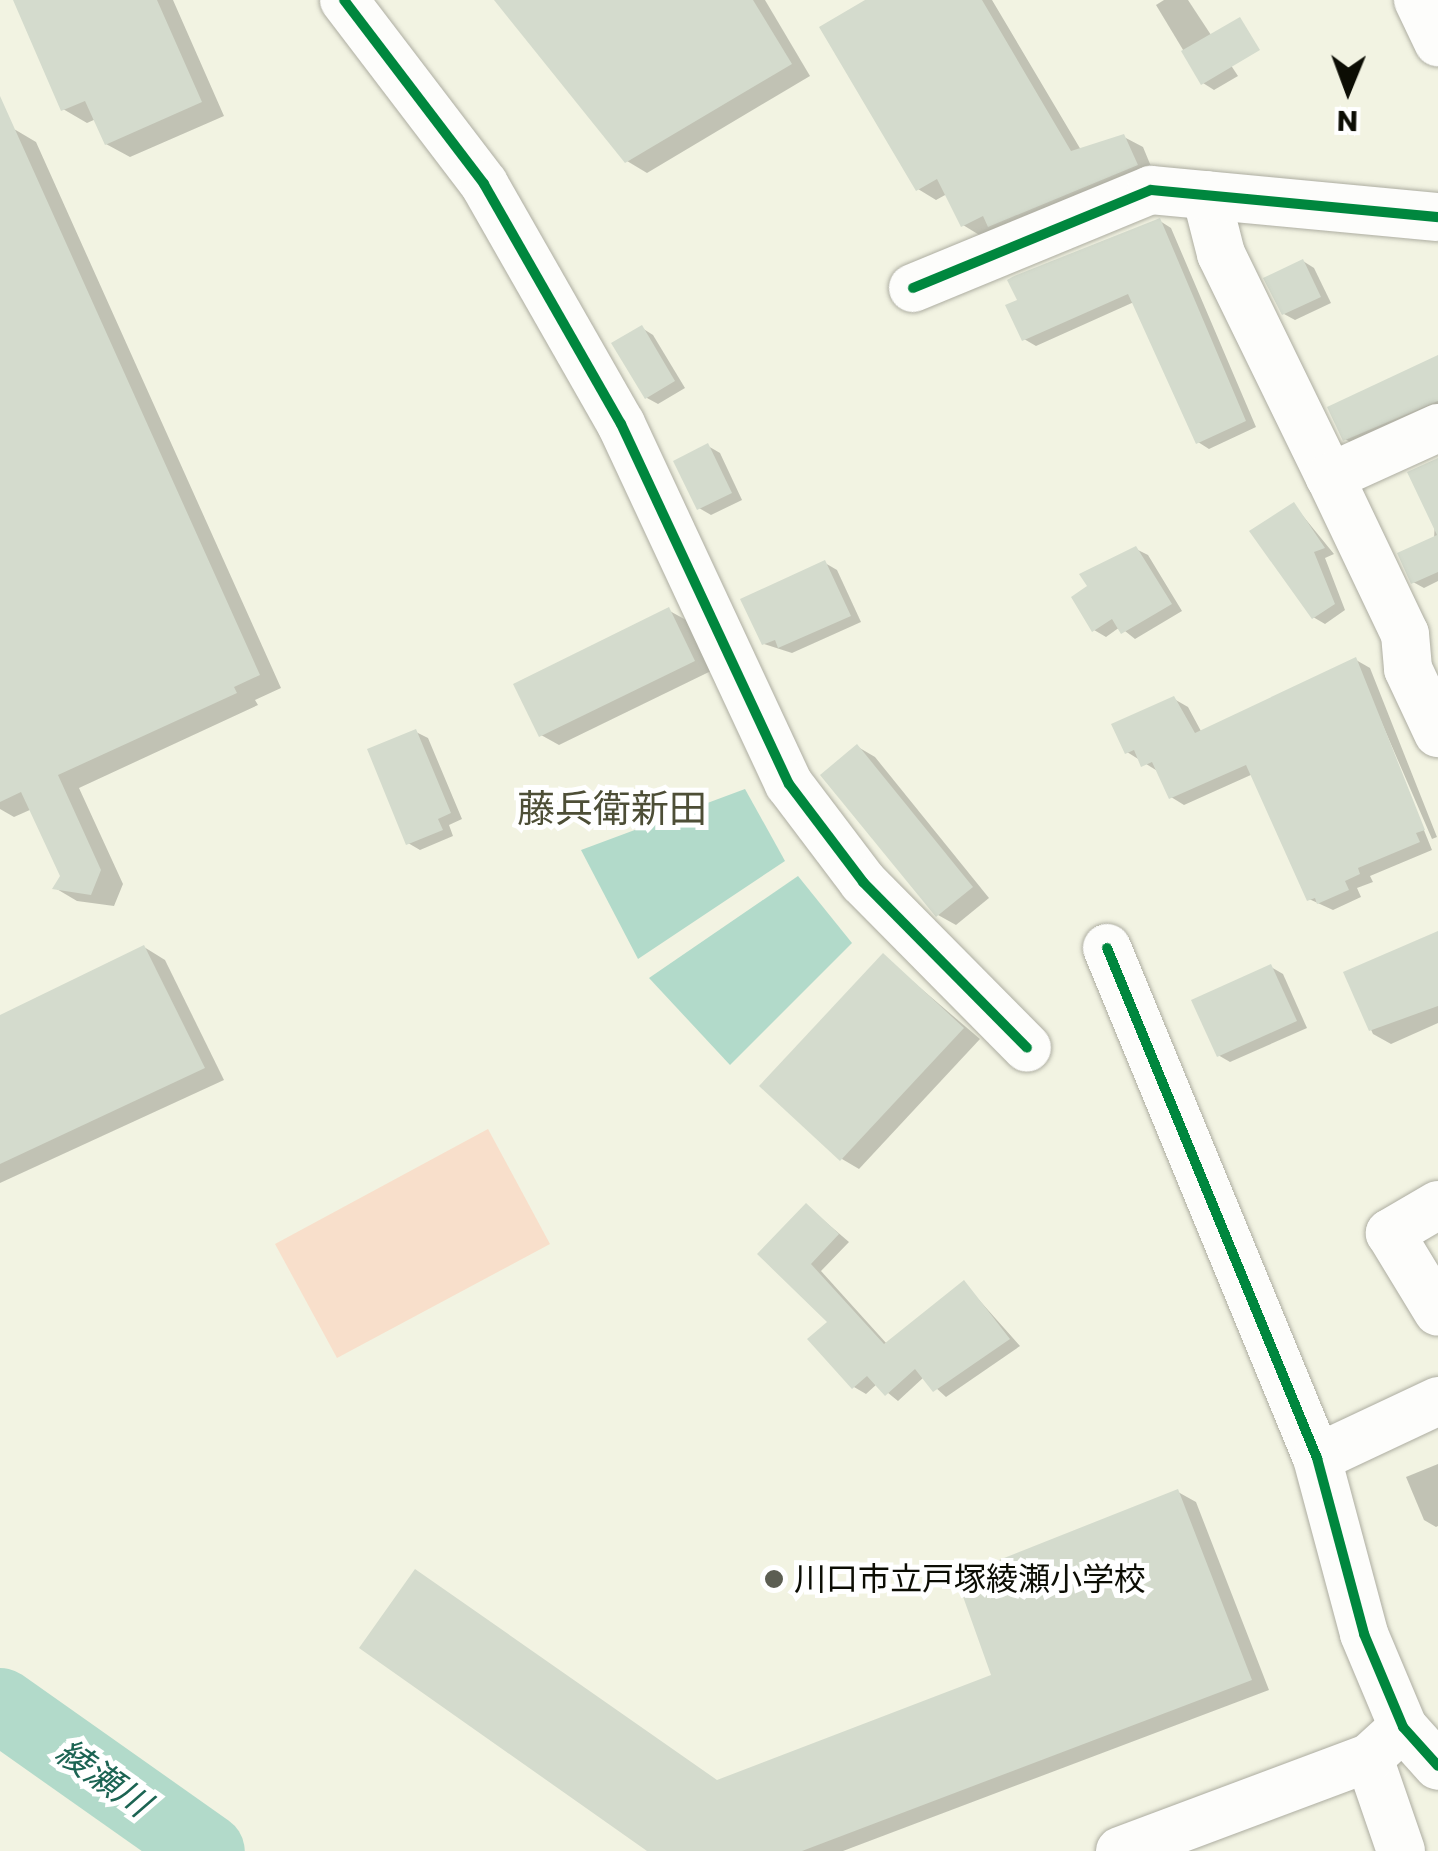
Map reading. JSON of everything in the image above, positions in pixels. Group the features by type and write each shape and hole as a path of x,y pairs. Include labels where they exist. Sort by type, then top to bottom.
{"street":[{"path":"344,0 484,184 611,407 789,784 850,868 1027,1048"},
{"path":"1418,0 1438,42"},
{"path":"913,288 1151,190 1438,217"},
{"path":"1206,195 1221,254 1330,477 1422,627 1408,669 1438,733"},
{"path":"1330,477 1438,428"},
{"path":"1107,948 1317,1458 1364,1634 1404,1727 1438,1766"},
{"path":"1438,1205 1390,1233 1438,1312"},
{"path":"1317,1458 1438,1400"},
{"path":"1146,1846 1369,1758 1404,1727"},
{"path":"1369,1758 1402,1851"}],"shaded area":[{"path":"745,789 785,861 638,959 581,850"},
{"path":"798,876 852,943 730,1065 649,978"},
{"path":"488,1129 550,1244 337,1358 275,1244"}],"building":[{"path":"13,0 157,0 202,102 105,145 85,101 61,111"},
{"path":"494,0 753,0 792,64 625,163"},
{"path":"865,0 982,0 1071,151 1124,134 1138,165 988,227 983,216 961,227 937,179 916,191 819,27"},
{"path":"1240,17 1260,50 1201,85 1181,51"},
{"path":"0,96 260,675 234,687 237,693 58,775 101,870 91,895 52,889 60,876 21,792 0,802"},
{"path":"1160,218 1246,421 1196,444 1128,294 1022,341 1005,305 1017,300 1007,280 1014,276"},
{"path":"1303,259 1321,297 1282,315 1263,278"},
{"path":"642,325 675,381 645,399 611,343"},
{"path":"1438,355 1438,401 1343,441 1327,407"},
{"path":"708,443 732,493 697,510 673,461"},
{"path":"1438,458 1438,572 1411,584 1397,553 1437,535 1407,472"},
{"path":"1294,502 1325,548 1314,552 1335,604 1312,619 1249,531"},
{"path":"1136,546 1172,604 1121,634 1112,619 1092,632 1071,597 1087,586 1079,574"},
{"path":"825,560 851,616 778,648 775,640 762,645 740,599"},
{"path":"669,607 695,661 539,737 513,684"},
{"path":"1356,657 1425,830 1416,833 1420,842 1358,868 1360,874 1345,881 1349,890 1317,904 1315,898 1307,901 1246,765 1169,799 1152,762 1141,767 1134,750 1125,754 1111,724 1174,696 1195,733"},
{"path":"416,729 451,813 438,819 443,830 406,845 367,749"},
{"path":"857,744 973,887 936,917 820,775"},
{"path":"1438,931 1438,1006 1369,1031 1343,972"},
{"path":"144,945 205,1068 0,1164 0,1015"},
{"path":"883,953 964,1028 840,1161 759,1086"},
{"path":"1271,964 1297,1021 1217,1057 1191,1000"},
{"path":"806,1203 839,1234 811,1264 884,1344 964,1280 1010,1339 933,1392 915,1369 885,1396 867,1376 852,1389 807,1339 827,1322 757,1254"},
{"path":"1178,1489 1252,1680 802,1851 647,1851 359,1648 415,1569 717,1780 991,1675 956,1577"}],"waterway":[{"name":"綾瀬川","path":"0,1705 207,1851"}],"cycle path":[{"path":"344,0 484,184 621,424 789,784 863,882 1027,1048"},
{"path":"913,288 1151,190 1438,217"},
{"path":"1107,948 1317,1458 1364,1634 1403,1727 1438,1766"}],"place":[{"name":"川口市立戸塚綾瀬小学校","path":"774,1579"}],"district":[{"name":"藤兵衛新田","path":"612,809"}]}
